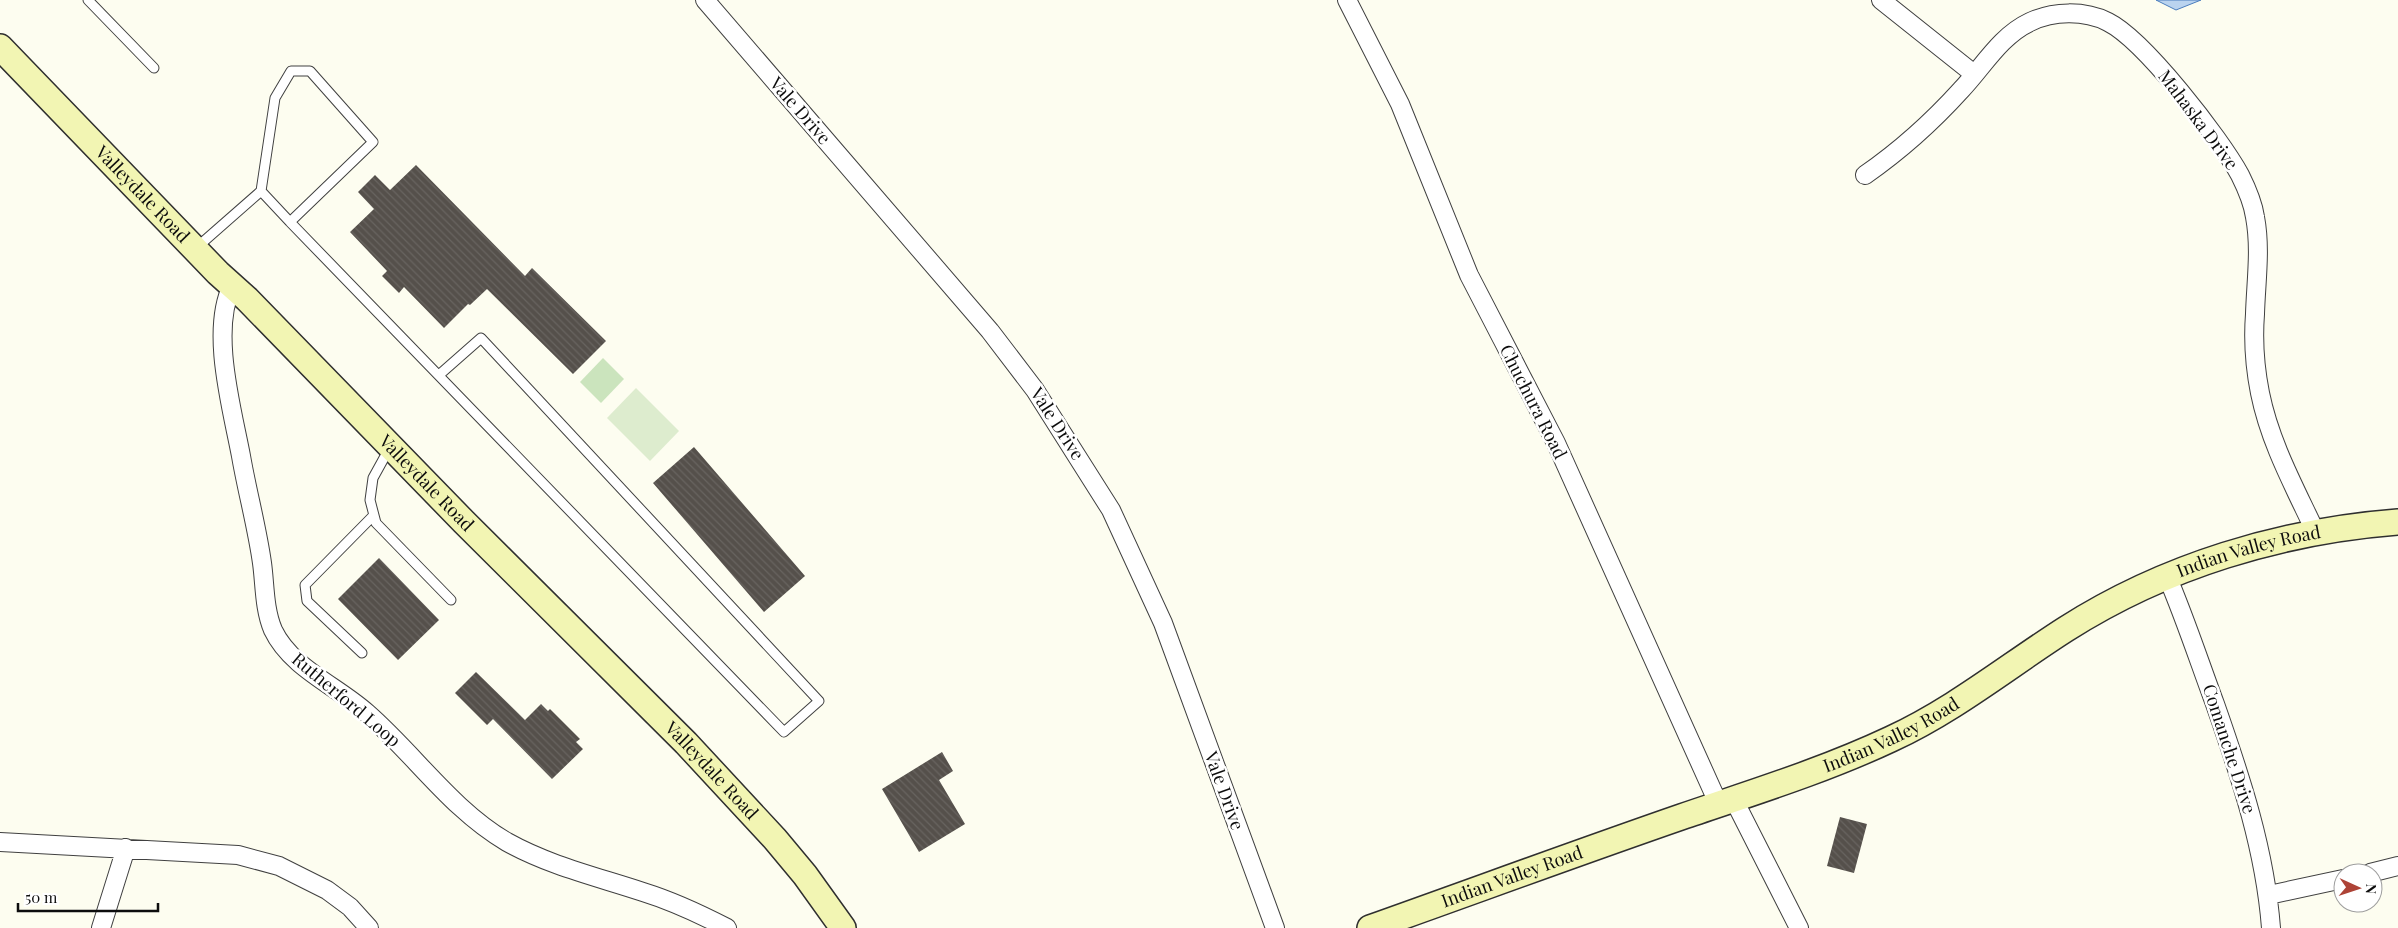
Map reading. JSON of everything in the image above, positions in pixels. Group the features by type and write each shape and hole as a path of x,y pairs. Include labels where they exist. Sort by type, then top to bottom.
{"main road":[{"name":"Valleydale Road","path":"0,47 390,447 686,743 805,875 843,928"},
{"name":"Indian Valley Road","path":"1370,928 1726,802 1890,740 1969,695 2066,629 2120,598 2167,576 2251,547 2316,533 2398,522"}],"street":[{"name":"Vale Drive","path":"705,0 990,331 1035,390 1111,510 1163,623 1275,928"},
{"name":"Chuchura Road","path":"1347,0 1400,104 1469,275 1556,443 1726,802 1799,928"},
{"path":"1882,0 1974,74"},
{"name":"Mahaska Drive","path":"1865,175 1898,152 1974,74 1989,55 2012,34 2030,22 2055,14 2076,14 2107,22 2124,32 2137,44 2198,114 2240,175 2255,216 2258,265 2254,315 2255,348 2260,392 2270,433 2316,533"},
{"name":"Rutherford Loop","path":"232,286 228,295 223,323 228,384 262,561 267,609 273,630 284,646 297,661 346,695 368,714 451,799 480,823 508,842 575,871 669,901 727,928"},
{"name":"Comanche Drive","path":"2167,576 2188,629 2245,791 2260,848 2268,895 2271,928"},
{"path":"0,842 238,855 279,866 327,890 350,907 369,928"},
{"path":"101,928 126,848"},
{"path":"2383,870 2398,866"},
{"path":"2268,895 2333,881"}],"lane":[{"path":"88,0 154,68"},
{"path":"195,249 261,191 275,98 291,71 310,70 373,142 290,222"},
{"path":"261,191 784,732 819,701 482,338 439,375"},
{"path":"390,447 373,478 370,500 376,523 451,600"},
{"path":"362,653 307,601 305,585 374,515"}],"green space":[{"path":"603,358 624,379 601,403 580,382"},
{"path":"636,388 679,431 650,461 607,418"}],"water":[{"path":"2156,0 2201,0 2176,10"}],"building":[{"path":"416,165 525,276 532,268 606,341 573,374 487,289 470,305 468,304 444,328 404,287 399,293 382,276 387,271 350,232 374,209 358,192 375,175 390,190"},
{"path":"694,447 805,576 764,612 653,483"},
{"path":"379,558 439,620 398,660 338,599"},
{"path":"476,672 525,720 541,704 548,711 550,709 580,739 576,742 583,749 552,779 493,719 487,725 455,693"},
{"path":"942,752 953,771 939,780 965,824 919,852 882,789"},
{"path":"1840,817 1867,824 1854,873 1827,866"}]}
